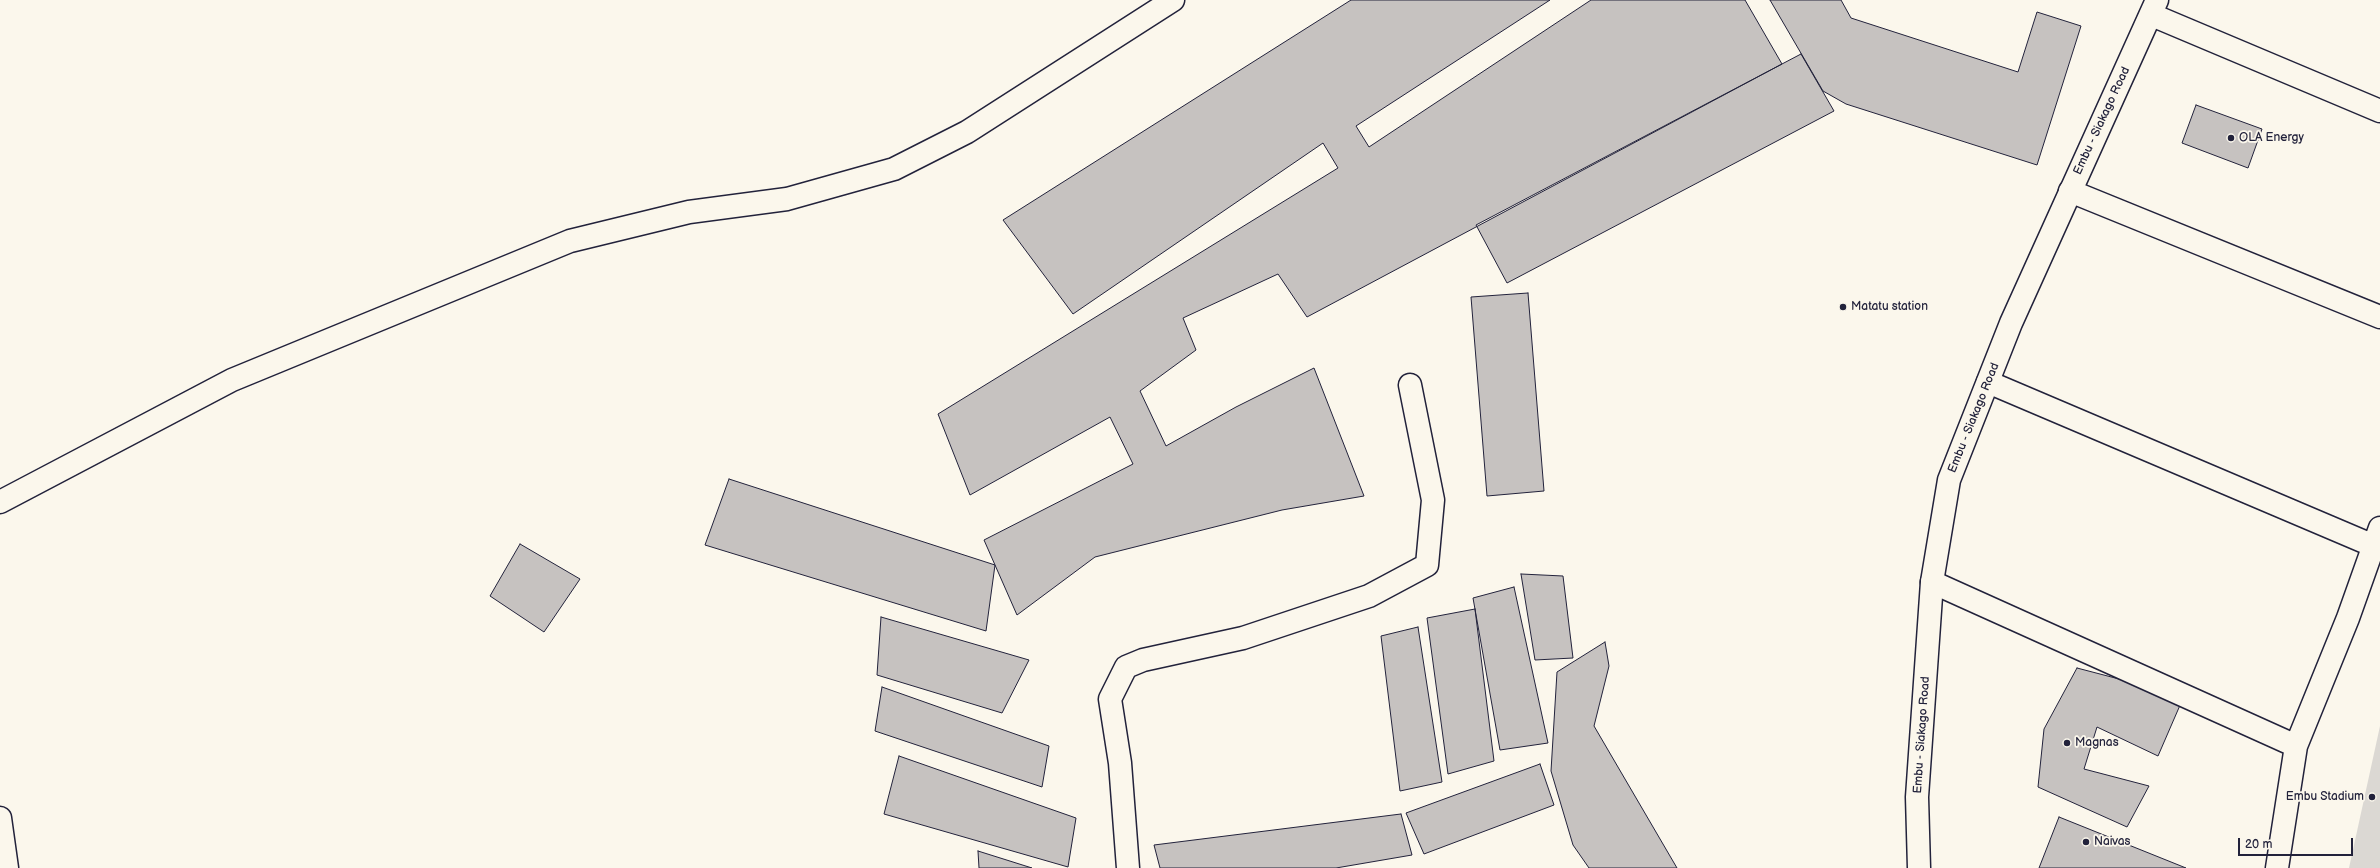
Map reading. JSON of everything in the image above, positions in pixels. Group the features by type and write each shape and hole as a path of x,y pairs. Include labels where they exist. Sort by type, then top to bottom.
{"main road":[{"path":"0,502 232,380 570,241 689,212 787,199 894,169 967,132 1173,0"},
{"path":"2154,7 2380,111"},
{"name":"Embu - Siakago Road","path":"1919,868 1917,797 1932,582 1948,480 2011,324 2154,7"},
{"path":"2070,191 2380,318"},
{"path":"1988,382 2377,537 2348,618 2296,746 2277,868"},
{"path":"1128,868 1120,763 1110,699 1126,667 1143,660 1243,638 1370,596 1427,565 1434,500 1410,384"},
{"path":"1932,582 2296,746"},
{"path":"0,818 7,868"}],"shaded area":[{"name":"Embu Stadium","path":"2380,726 2380,868 2349,868"}],"building":[{"path":"1351,0 1550,0 1356,126 1369,147 1591,0 1745,0 1782,64 1307,317 1278,274 1183,318 1196,350 1140,391 1166,446 1236,407 1314,368 1364,496 1282,510 1095,557 1017,615 984,540 1133,464 1110,417 970,495 938,414 1338,168 1323,143 1073,314 1003,220"},
{"path":"1770,0 1841,0 1851,18 2018,72 2037,12 2081,26 2037,165 1846,104 1823,91"},
{"path":"1801,54 1834,111 1507,283 1476,225"},
{"path":"2196,105 2262,129 2248,168 2182,143"},
{"path":"1528,293 1544,491 1487,496 1471,297"},
{"path":"729,479 995,565 986,631 705,545"},
{"path":"520,544 580,579 544,632 490,596"},
{"path":"1521,574 1563,576 1573,658 1535,660"},
{"path":"1514,587 1548,743 1500,750 1473,598"},
{"path":"1475,609 1494,761 1448,774 1427,618"},
{"path":"881,617 1029,660 1002,713 877,675"},
{"path":"1418,627 1442,782 1400,791 1381,636"},
{"path":"1605,642 1609,666 1594,726 1677,868 1589,868 1573,845 1551,771 1557,672"},
{"name":"Magnas","path":"2077,668 2184,696 2158,756 2097,727 2084,769 2149,786 2127,827 2038,787 2044,729"},
{"path":"882,687 1049,746 1042,787 875,731"},
{"path":"899,756 1076,818 1068,867 884,814"},
{"path":"1540,764 1554,805 1424,854 1406,813"},
{"path":"1401,814 1412,855 1336,868 1160,868 1154,845"},
{"name":"Naivas","path":"2059,817 2186,868 2039,868"},
{"path":"978,851 1032,868 979,868"}],"place":[{"name":"OLA Energy","path":"2231,138"},
{"name":"Matatu station","path":"1843,307"},
{"name":"Magnas","path":"2067,743"},
{"name":"Embu Stadium","path":"2372,797"},
{"name":"Naivas","path":"2086,842"}]}
